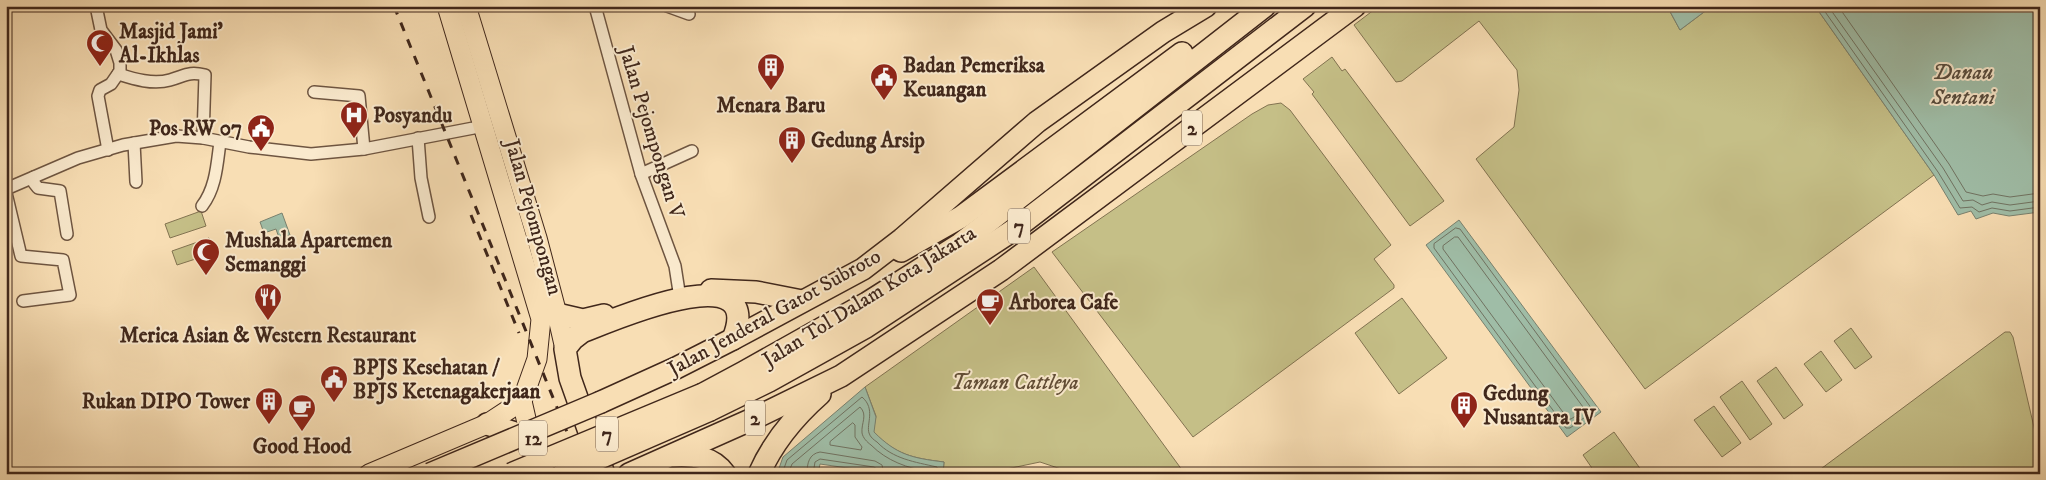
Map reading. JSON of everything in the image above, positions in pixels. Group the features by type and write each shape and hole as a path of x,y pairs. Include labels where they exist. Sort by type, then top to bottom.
{"highway":[{"name":"Jalan Jenderal Gatot Subroto","path":"430,474 676,368 734,339 863,269 902,239 1036,122 1163,32 1206,6"},
{"path":"863,269 904,250 961,217 1084,124 1248,6"},
{"name":"Jalan Tol Dalam Kota Jakarta","path":"562,474 706,402 744,372 867,303 960,244 1264,6"},
{"name":"Jalan Tol Dalam Kota Jakarta","path":"511,474 706,402 769,381 866,327 1012,231 1305,6"},
{"name":"2","path":"629,474 757,417 842,376 1001,270 1355,6"},
{"path":"557,314 582,320 592,319 616,310 680,295 723,289 740,290 802,301"},
{"path":"604,474 570,378 565,349 572,339 582,332 680,295 712,296 727,299 738,312 739,325 734,339"},
{"path":"759,474 771,450 793,421 842,376"},
{"path":"487,424 512,432 529,441 543,474"},
{"path":"669,457 689,456 707,458 720,468 724,474"}],"main road":[{"name":"Jalan Pejompongan","path":"447,6 541,319 537,359 522,401"},
{"name":"Jalan Pejompongan","path":"466,6 537,238 565,349"},
{"path":"369,474 487,424 522,401"},
{"name":"12","path":"522,401 527,423 549,474"}],"street":[{"path":"96,6 101,30 118,54 120,63 118,74 111,84 102,88 98,96 108,150"},
{"name":"Jalan Pejompongan V","path":"595,6 641,174 671,252 680,295"},
{"path":"667,6 689,14"},
{"path":"118,74 135,79 155,81 169,80 185,73 205,75 203,138"},
{"path":"314,92 360,96 364,149"},
{"path":"22,301 70,295 63,260 22,256 7,187 78,158 134,143 176,136 203,138 311,154 364,149 484,126"},
{"path":"418,138 421,178 429,217"},
{"path":"202,206 209,196 220,142"},
{"path":"134,143 136,182"},
{"path":"641,174 692,151"},
{"path":"34,177 34,183 38,188 60,190 67,234"}],"green space":[{"path":"1379,6 1667,6 1680,30 1712,6 1815,6 1934,175 1645,389 1476,159 1514,127 1519,90 1517,70 1479,21 1402,81 1396,82 1354,25"},
{"path":"1332,57 1342,71 1345,69 1444,201 1410,226 1312,94 1314,92 1303,79"},
{"path":"1281,103 1290,110 1391,245 1374,259 1394,285 1394,288 1193,437 1052,252 1252,114 1268,105"},
{"path":"201,211 206,226 170,238 165,224"},
{"path":"209,238 214,253 177,265 172,251"},
{"name":"Taman Cattleya","path":"1034,267 1185,474 1101,474 1064,470 1040,462 983,474 943,474 944,462 914,457 898,451 873,432 876,416 865,387"},
{"path":"1402,298 1447,358 1399,394 1355,333"},
{"path":"1851,328 1872,357 1855,369 1834,341"},
{"path":"2005,332 2010,332 2013,337 2040,453 2040,474 1814,474"},
{"path":"1821,351 1842,380 1826,392 1804,364"},
{"path":"1776,367 1803,405 1784,419 1757,381"},
{"path":"1742,381 1772,424 1750,440 1720,397"},
{"path":"1714,406 1741,443 1722,457 1694,420"},
{"path":"1614,432 1644,474 1596,474 1583,455"}],"water":[{"path":"1667,6 1712,6 1680,30"},
{"name":"Danau Sentani","path":"1815,6 2040,6 2040,212 2009,216 1993,213 1976,219 1971,211 1958,215 1934,175"},
{"path":"282,213 290,235 279,238 276,229 264,233 260,222"},
{"path":"1459,220 1601,412 1567,437 1426,245"},
{"path":"865,387 876,417 874,432 898,451 914,457 944,462 943,474 889,474 820,464 818,474 777,474 783,457"}],"railway":[{"path":"394,6 584,474"},
{"path":"471,215 519,333"}],"place":[{"name":"Masjid Jami' Al-Ikhlas","path":"100,67"},
{"name":"Menara Baru","path":"771,91"},
{"name":"Badan Pemeriksa Keuangan","path":"884,101"},
{"name":"Posyandu","path":"354,139"},
{"name":"Pos RW 07","path":"261,152"},
{"name":"Gedung Arsip","path":"792,164"},
{"name":"Mushala Apartemen Semanggi","path":"206,276"},
{"name":"Merica Asian & Western Restaurant","path":"268,321"},
{"name":"Arborea Cafe","path":"990,326"},
{"name":"BPJS Kesehatan / BPJS Ketenagakerjaan","path":"334,403"},
{"name":"Rukan DIPO Tower","path":"269,425"},
{"name":"Gedung Nusantara IV","path":"1464,429"},
{"name":"Good Hood","path":"302,432"}]}
